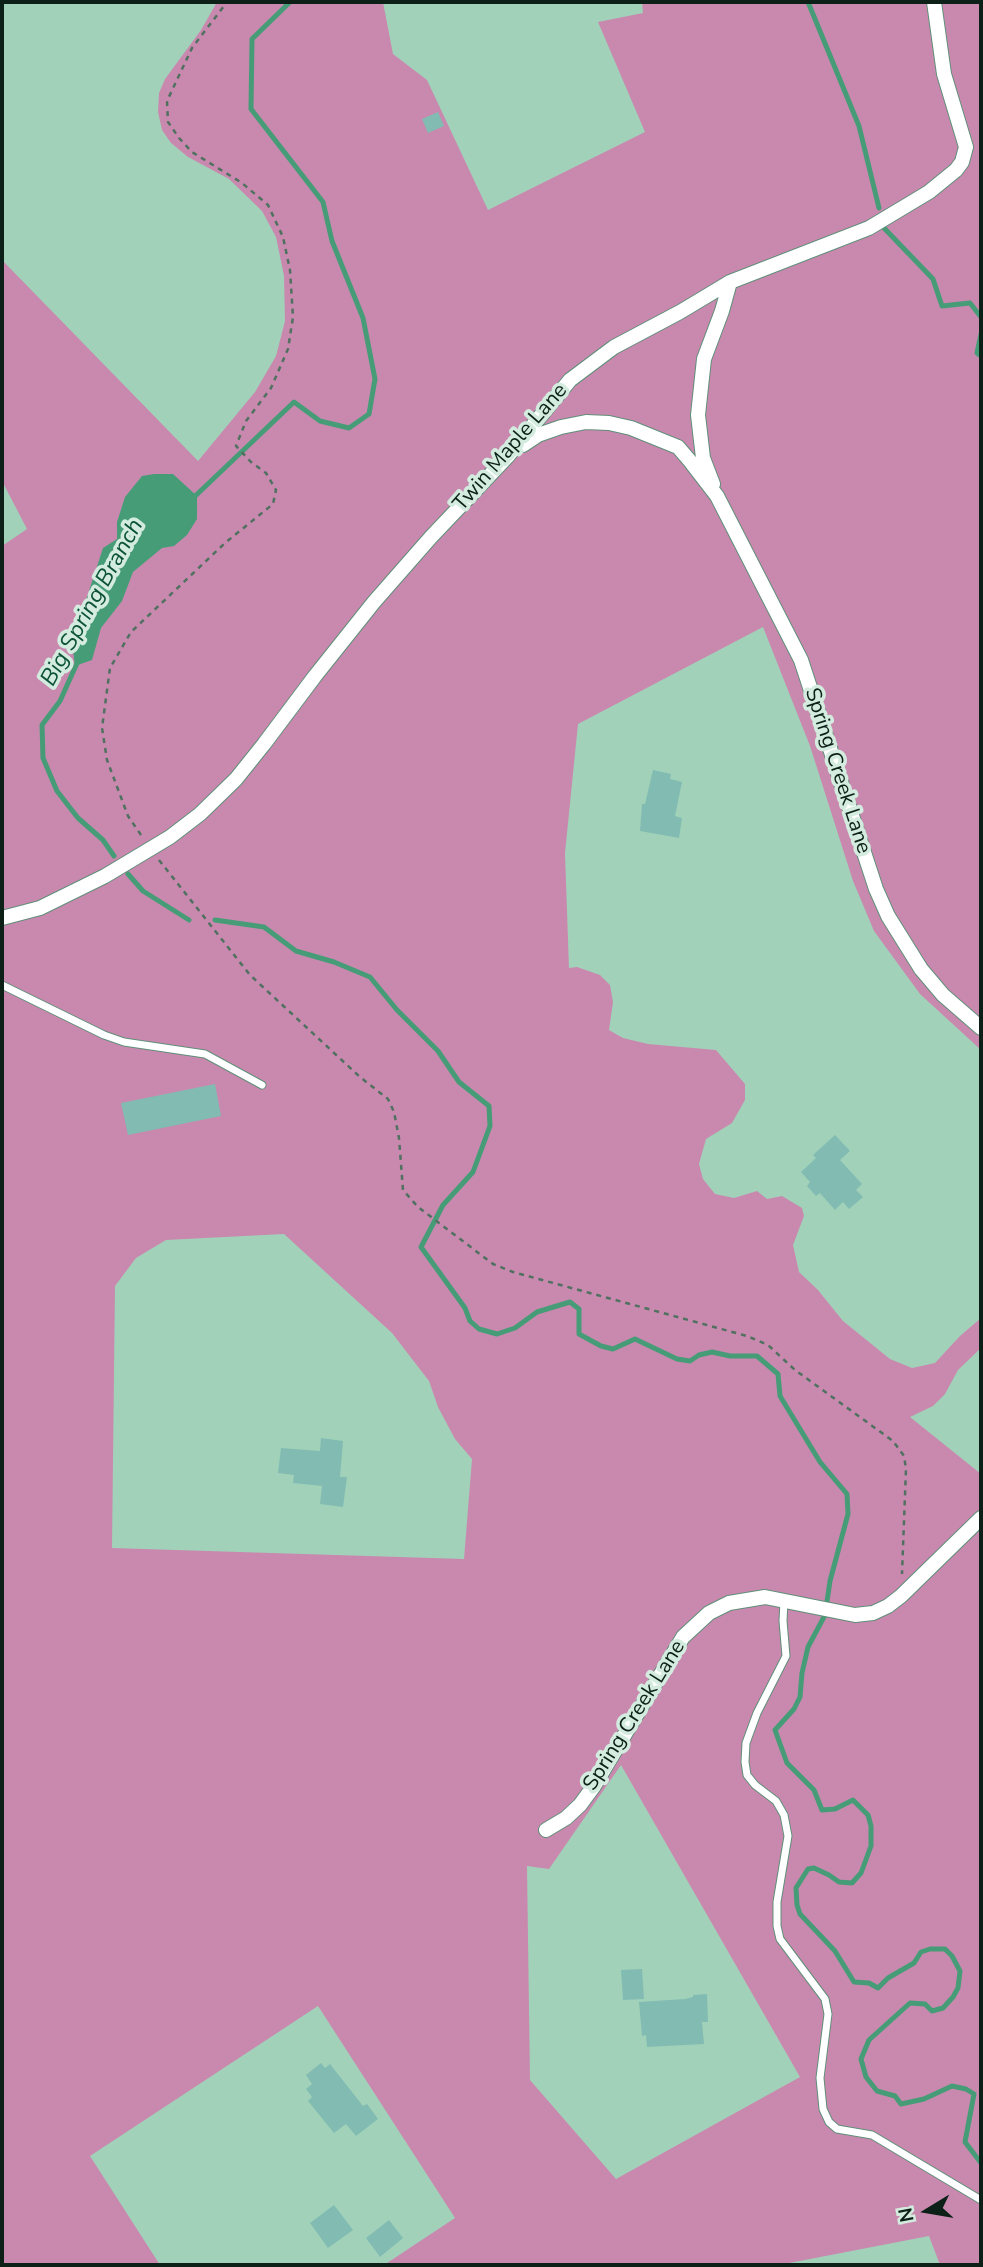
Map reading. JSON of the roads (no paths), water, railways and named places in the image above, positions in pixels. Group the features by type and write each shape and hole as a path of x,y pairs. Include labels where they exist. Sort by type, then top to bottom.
{"street":[{"name":"Twin Maple Lane","path":"2,918 40,908 105,876 151,850 200,814 236,779 374,602 507,457 570,380 614,347 730,282 869,228 929,191 956,170 962,162 966,147 944,74 934,2"},
{"name":"Spring Creek Lane","path":"730,282 704,359 698,415 703,458 717,495 801,660 876,889 888,916 921,969 943,995 981,1028"},
{"name":"Spring Creek Lane","path":"507,457 526,442 561,427 586,422 609,423 631,428 678,447 717,495"},
{"name":"Spring Creek Lane","path":"546,1830 566,1818 594,1787 683,1637 696,1622 737,1601 765,1597 855,1615 873,1613 901,1596 981,1518"}],"lane":[{"path":"2,985 104,1035 124,1042 205,1054 262,1085"},
{"path":"784,1600 786,1656 757,1713 746,1743 745,1762 747,1775 755,1785 776,1801 784,1815 788,1836 777,1902 777,1926 780,1938 825,1999 828,2014 820,2078 823,2109 829,2122 837,2129 872,2135 981,2200"}],"water":[{"path":"173,474 197,496 197,519 187,535 174,546 162,548 133,572 122,601 101,628 92,660 75,666 72,643 103,548 117,539 117,522 125,497 142,476"}],"waterway":[{"name":"Big Spring Branch","path":"191,500 294,402 320,421 349,428 369,414 375,379 363,318 332,241 323,202 251,109 252,39 290,2"},
{"path":"808,2 859,126 879,208"},
{"path":"884,228 933,279 942,306 970,303 981,317"},
{"path":"981,334 977,353 981,356"},
{"name":"Big Spring Branch","path":"78,661 60,701 42,725 43,758 57,791 78,818 103,840 114,856"},
{"name":"Big Spring Branch","path":"128,874 143,891 189,920"},
{"name":"Big Spring Branch","path":"215,920 264,927 296,951 334,962 370,977 397,1010 438,1051 459,1082 489,1106 490,1126 473,1172 443,1205 421,1247 465,1308 470,1321 479,1329 497,1334 515,1328 537,1312 570,1302 579,1309 579,1334 601,1346 613,1349 635,1339 677,1359 690,1361 699,1355 712,1352 730,1356 757,1356 778,1374 780,1396 820,1462 847,1494 848,1514 830,1581 825,1615 808,1647 800,1697 794,1709 775,1730 787,1763 814,1790 822,1810 835,1809 853,1800 868,1815 871,1826 871,1846 861,1873 852,1883 839,1882 814,1868 808,1869 796,1888 797,1905 800,1914 835,1951 854,1982 869,1983 878,1988 888,1978 914,1963 921,1952 930,1949 945,1949 952,1956 960,1971 958,1988 953,1997 943,2008 932,2011 925,2004 910,2003 869,2040 861,2059 866,2077 877,2091 895,2096 901,2104 924,2099 952,2086 974,2094 965,2142 981,2163"}]}
